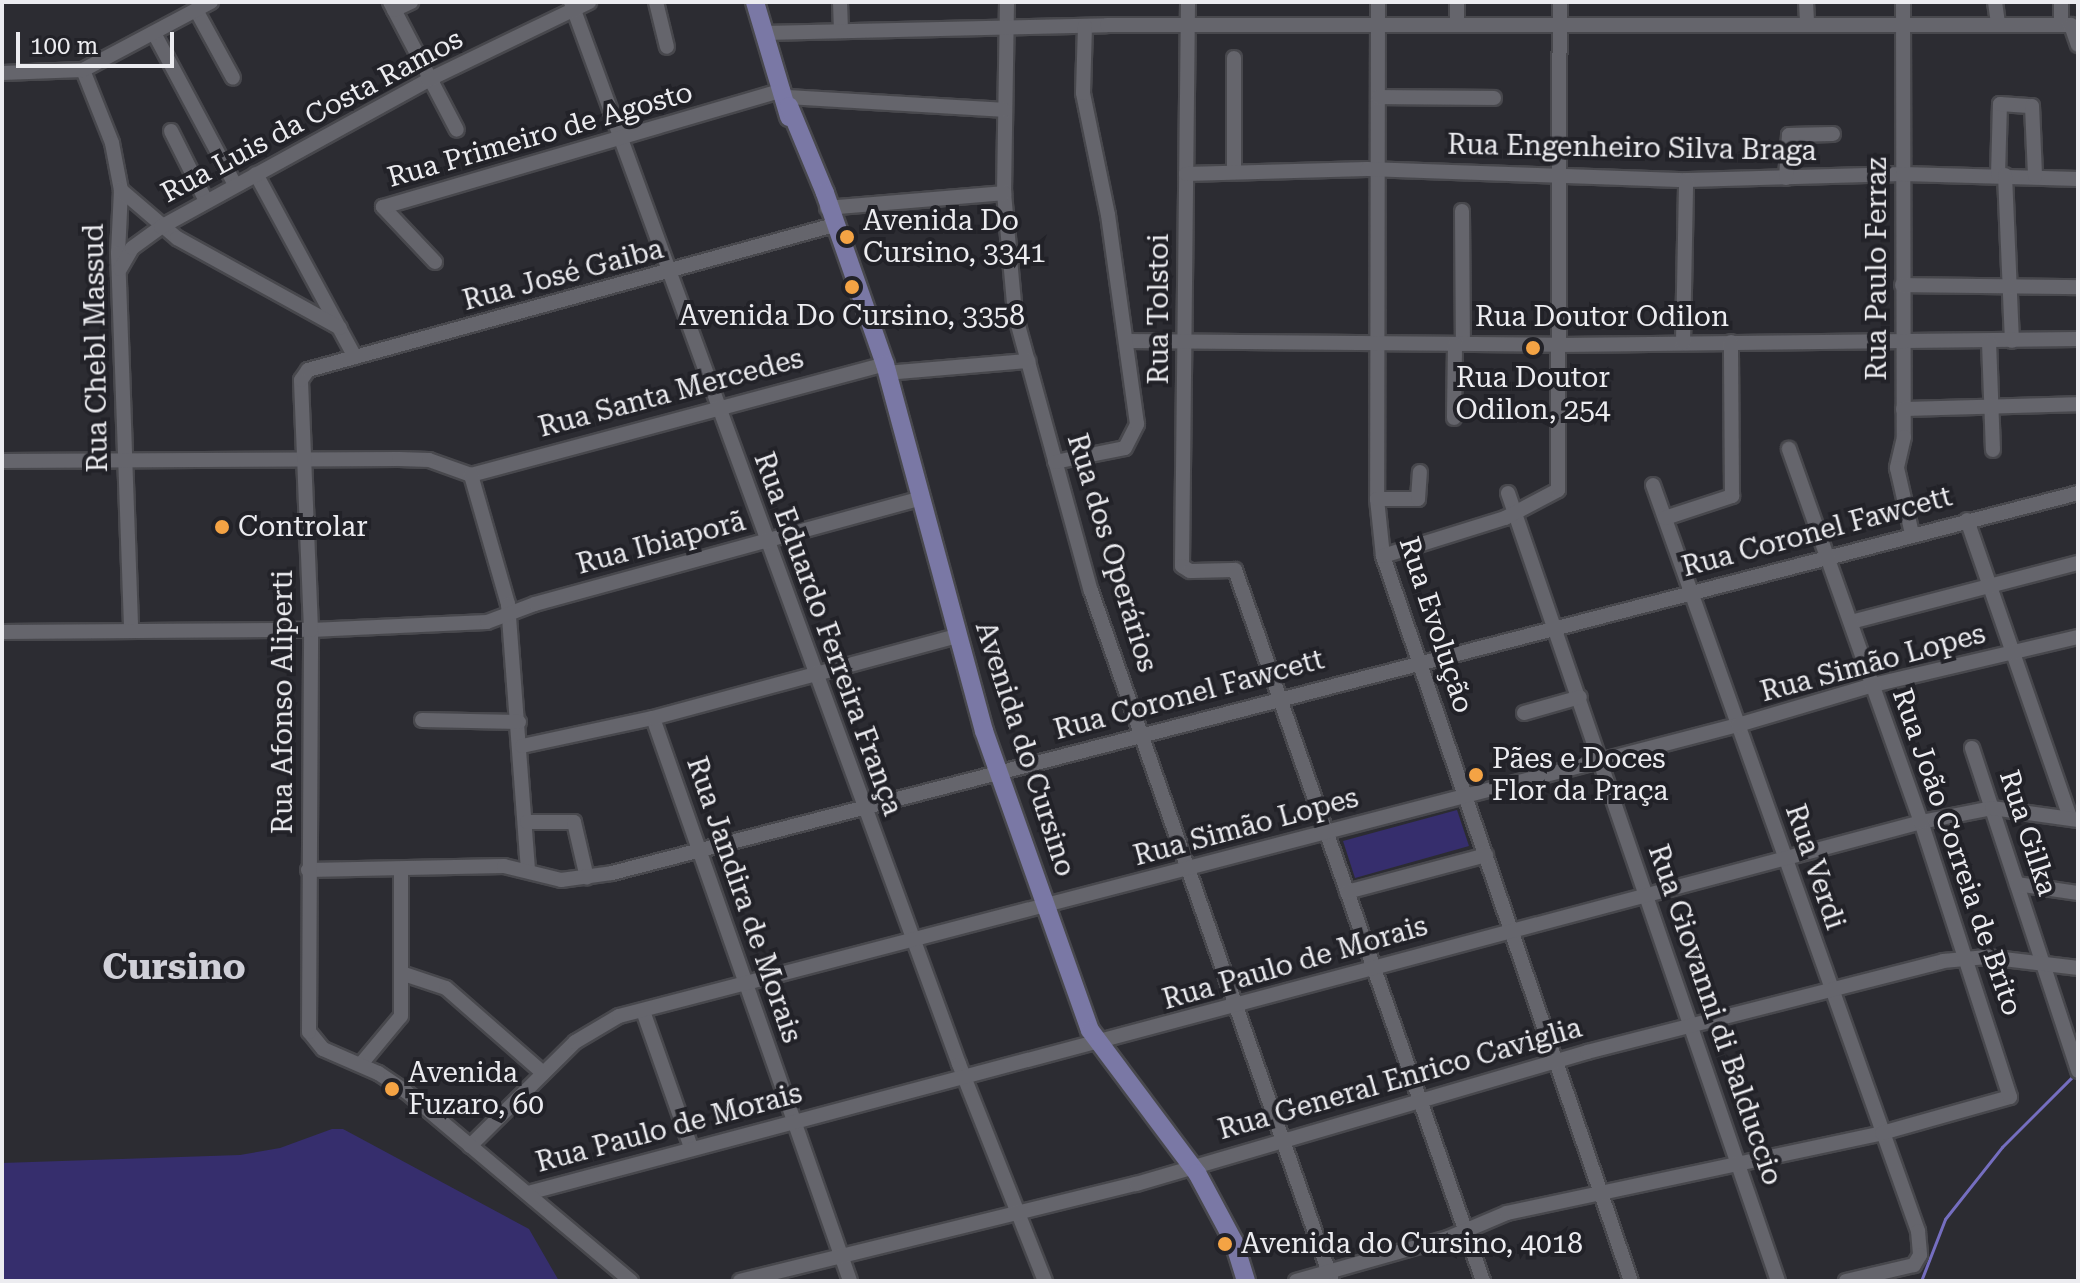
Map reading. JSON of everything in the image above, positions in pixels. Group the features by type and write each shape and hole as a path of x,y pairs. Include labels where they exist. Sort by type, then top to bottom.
{"main road":[{"name":"Avenida do Cursino","path":"755,2 786,98 886,369 957,636 1001,772 1097,1044 1191,1165 1234,1242 1246,1281"}],"street":[{"path":"2,73 83,70 211,2"},
{"path":"411,2 392,6 428,80 457,130"},
{"name":"Rua Luis da Costa Ramos","path":"118,272 132,248 206,201 428,80 571,6 589,2"},
{"path":"656,2 667,47"},
{"path":"840,2 841,29"},
{"name":"Rua dos Operários","path":"1007,2 1004,193 1011,292 1028,361 1091,591 1330,1276"},
{"name":"Rua Tolstoi","path":"1188,2 1182,566 1190,571 1231,567 1281,699"},
{"name":"Rua Evolução","path":"1378,2 1377,499 1383,556 1486,855 1507,929 1631,1281"},
{"path":"1457,2 1457,24"},
{"path":"1383,556 1517,513 1558,490 1560,2"},
{"path":"1806,2 1807,24"},
{"name":"Rua Paulo Ferraz","path":"1903,2 1903,409 1898,478 1912,534"},
{"path":"1995,2 1998,24"},
{"path":"2061,2 2066,25 2078,45"},
{"name":"Rua Eduardo Ferreira França","path":"571,6 964,1076 1045,1281"},
{"path":"196,10 233,78"},
{"path":"764,33 841,29 1378,24 2066,25"},
{"path":"1055,462 1114,452 1131,443 1136,402 1083,93 1085,26"},
{"path":"154,33 235,185"},
{"path":"1234,58 1234,172"},
{"name":"Rua Chebl Massud","path":"83,70 112,143 121,190 118,272 131,631"},
{"path":"1378,97 1494,98"},
{"name":"Rua Primeiro de Agosto","path":"435,262 383,207 618,139 786,98 1004,110"},
{"path":"2012,341 2000,104 2032,106 2035,176"},
{"path":"171,131 206,201"},
{"path":"1786,178 1789,135 1833,134"},
{"name":"Rua Engenheiro Silva Braga","path":"1186,174 1378,169 1686,180 1903,174 2078,179"},
{"path":"256,174 355,357"},
{"path":"1683,343 1686,180"},
{"path":"121,190 161,227 340,328"},
{"name":"Rua José Gaiba","path":"305,372 668,274 828,211 1004,193"},
{"path":"1454,418 1462,211"},
{"path":"1902,285 2078,287"},
{"name":"Rua Doutor Odilon","path":"1127,341 1560,345 2078,339"},
{"path":"1665,518 1732,496 1731,342"},
{"path":"1989,342 1993,450"},
{"name":"Rua Santa Mercedes","path":"471,475 716,407 886,369 1028,361"},
{"name":"Rua Afonso Aliperti","path":"305,372 311,630 309,1032 323,1049 361,1064"},
{"path":"1903,409 2078,404"},
{"name":"Rua João Correia de Brito","path":"1789,449 1829,555 2012,1092 2002,1103 1882,1133"},
{"path":"2,461 429,460 471,475 509,613 522,746 528,870"},
{"path":"1377,499 1418,499 1420,472"},
{"name":"Rua Verdi","path":"1653,485 1918,1231 1920,1255 1914,1265 1846,1281"},
{"name":"Rua Giovanni di Balduccio","path":"1508,493 1694,1024 1736,1162 1778,1281"},
{"name":"Rua Coronel Fawcett","path":"308,870 459,865 528,870 561,880 587,878 866,810 1556,625 2078,493"},
{"name":"Rua Ibiaporã","path":"2,632 311,630 476,623 920,499"},
{"path":"1967,520 2012,654 2074,819"},
{"path":"1851,622 2078,563"},
{"path":"522,746 653,718 957,636"},
{"name":"Rua Simão Lopes","path":"470,1146 591,1029 643,1011 1738,725 1873,685 2078,637"},
{"path":"1524,713 1580,697"},
{"path":"1281,699 1483,1281"},
{"name":"Rua Jandira de Morais","path":"653,718 850,1281"},
{"path":"422,720 519,722"},
{"name":"Rua Gilka","path":"1972,748 2076,1065"},
{"name":"Rua Paulo de Morais","path":"528,1193 691,1147 1236,1007 1507,929 1921,822 1992,808 2074,819"},
{"path":"527,822 574,822 587,878"},
{"path":"1347,892 1486,855"},
{"path":"401,869 401,1016 361,1064 405,1091 631,1281"},
{"path":"2017,884 2078,893"},
{"name":"Rua General Enrico Caviglia","path":"740,1281 840,1253 1019,1213 1554,1062 1965,956 2078,968"},
{"path":"401,973 446,988 543,1073"},
{"path":"643,1011 691,1147"},
{"path":"1296,1281 1330,1276 1465,1231 1490,1218 1599,1190 1882,1133"}],"shaded area":[{"path":"1457,810 1469,846 1355,878 1343,841"},
{"path":"332,1129 343,1129 529,1229 559,1281 2,1281 2,1163 240,1155 280,1148"}],"waterway":[{"path":"1921,1281 1945,1219 2002,1147 2074,1075"}],"place":[{"name":"Avenida Do Cursino, 3341","path":"847,237"},
{"name":"Avenida Do Cursino, 3358","path":"852,287"},
{"name":"Rua Doutor Odilon, 254","path":"1533,348"},
{"name":"Controlar","path":"222,527"},
{"name":"Pães e Doces Flor da Praça","path":"1476,775"},
{"name":"Avenida Fuzaro, 60","path":"392,1089"},
{"name":"Avenida do Cursino, 4018","path":"1225,1244"}],"district":[{"name":"Cursino","path":"174,968"}]}
